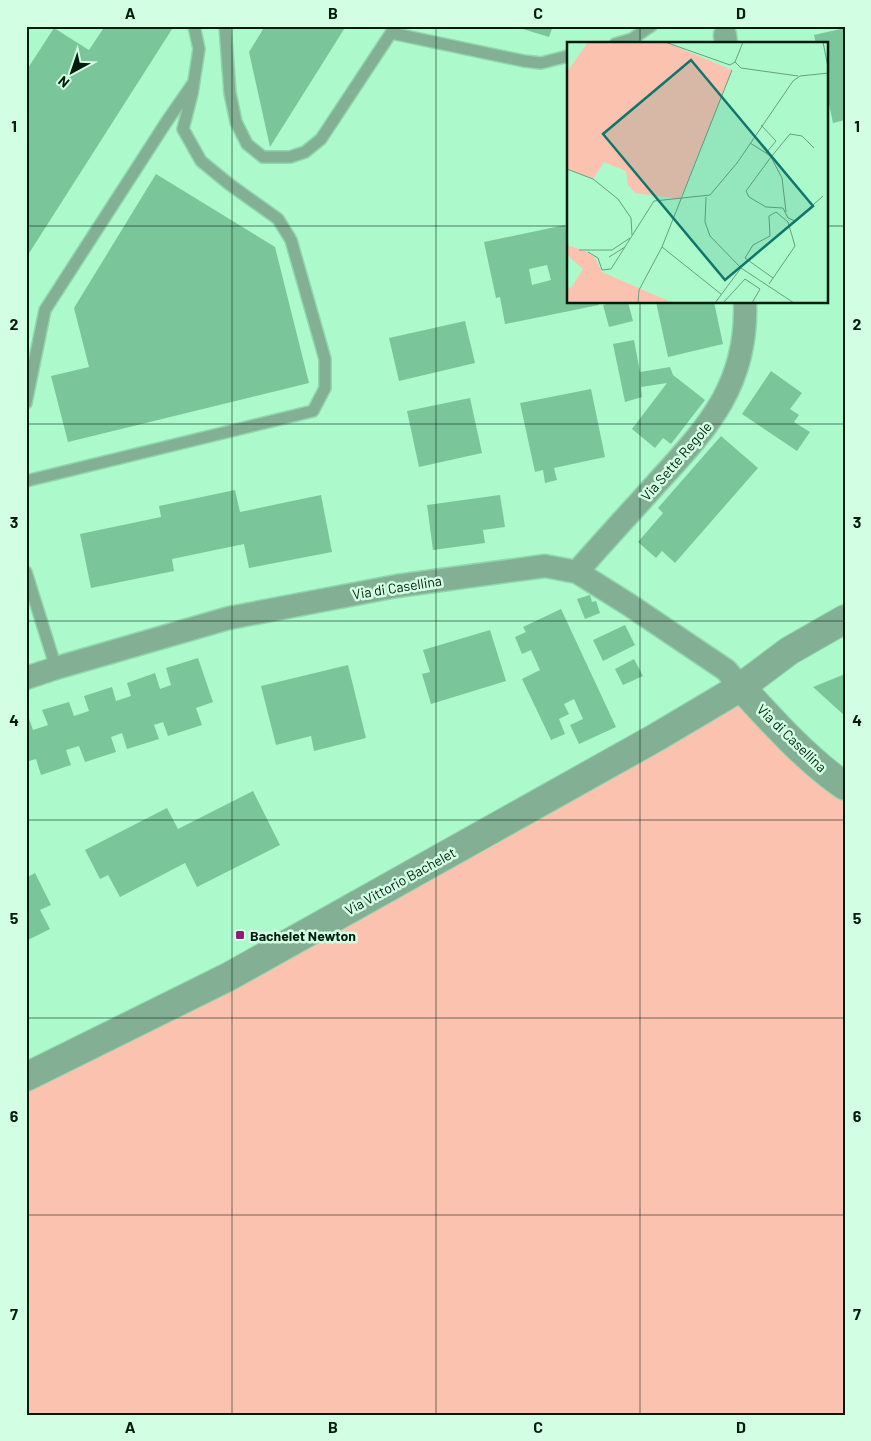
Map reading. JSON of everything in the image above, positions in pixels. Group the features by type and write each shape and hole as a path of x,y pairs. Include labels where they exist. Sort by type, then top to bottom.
{"street":[{"name":"Via Sette Regole","path":"577,572 697,440 715,414 731,382 742,348 745,304"},
{"name":"Via di Casellina","path":"26,678 229,618 397,586 545,566 577,572 726,670 820,767 845,786"},
{"path":"741,687 789,651 845,619"},
{"name":"Via Vittorio Bachelet","path":"26,1077 236,972 656,738 741,687"}],"lane":[{"path":"26,481 313,411 325,388 324,360 290,240 278,219 229,184 201,161 183,129 199,50 194,26"},
{"path":"225,26 230,93 236,122 246,144 263,157 290,157 305,152 321,139 391,33 542,63 567,56"},
{"path":"621,42 632,39 651,26"},
{"path":"26,403 45,310 194,82"},
{"path":"26,572 56,668"}],"shaded area":[{"path":"741,687 845,786 845,1415 26,1415 26,1077"}],"building":[{"path":"105,26 174,26 26,258 26,71 54,28 89,50"},
{"path":"265,26 346,26 270,147 249,52"},
{"path":"513,26 553,26 549,37"},
{"path":"845,28 845,120 833,123 828,100 828,42 816,42 814,35"},
{"path":"156,174 275,247 309,383 68,442 51,376 89,367 74,308"},
{"path":"565,225 567,236 567,304 599,305 505,324 500,297 496,298 484,242","holes":["547,265 551,280 532,285 529,269"]},
{"path":"629,304 633,321 609,327 603,305"},
{"path":"656,304 714,304 723,344 668,357"},
{"path":"465,321 475,363 399,381 389,338"},
{"path":"634,340 640,372 670,367 673,375 705,400 671,444 663,438 655,448 632,429 667,383 641,387 642,397 625,402 613,344"},
{"path":"771,371 802,393 790,409 799,415 794,422 810,432 797,451 742,414"},
{"path":"591,389 605,457 554,468 557,480 545,483 543,470 535,472 520,403"},
{"path":"470,398 482,453 419,467 407,411"},
{"path":"721,436 758,468 675,563 662,551 656,558 638,542 663,513 658,508"},
{"path":"235,490 240,512 321,495 332,552 249,568 244,544 172,559 174,571 91,588 80,534 161,517 159,506"},
{"path":"500,495 505,527 483,530 485,543 433,550 427,505"},
{"path":"590,595 592,602 596,601 600,613 585,619 577,599"},
{"path":"561,609 616,727 579,744 570,725 583,719 574,699 564,704 569,714 559,719 565,734 551,740 522,679 540,670 531,650 522,654 515,637 526,632 523,627"},
{"path":"625,625 635,645 603,661 593,640"},
{"path":"490,630 506,681 431,704 422,674 430,672 423,650"},
{"path":"198,658 213,702 196,708 202,725 168,736 163,722 154,725 159,739 127,749 122,733 111,737 116,752 85,762 79,746 66,750 71,765 41,775 36,759 26,762 26,710 33,730 48,725 42,710 69,702 74,716 89,711 84,696 112,687 116,701 131,696 127,683 155,673 160,689 171,685 166,668"},
{"path":"634,659 643,676 623,685 615,669"},
{"path":"348,665 366,738 314,751 311,736 276,745 261,686"},
{"path":"845,674 845,716 813,687"},
{"path":"253,791 280,845 197,887 185,863 120,897 108,875 100,879 85,850 167,808 178,829"},
{"path":"35,873 51,905 40,910 50,929 26,941 26,878"}],"place":[{"name":"Bachelet Newton","path":"240,935"}]}
